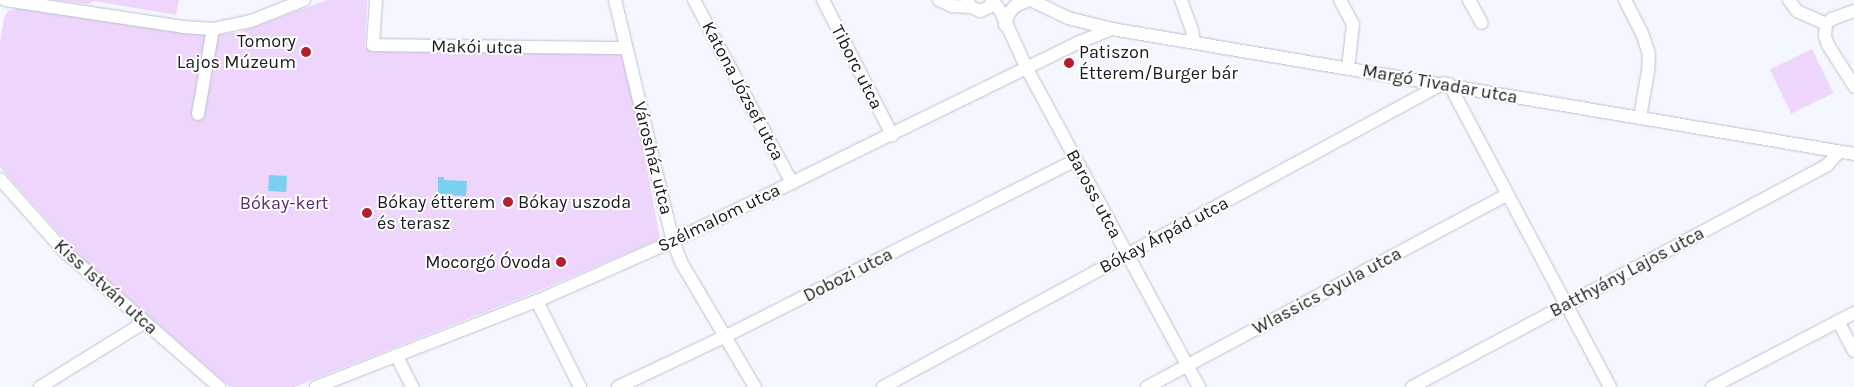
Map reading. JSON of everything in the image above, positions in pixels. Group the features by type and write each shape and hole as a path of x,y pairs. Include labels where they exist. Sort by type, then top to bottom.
{"street":[{"path":"5,0 183,26 213,28 250,21 304,0"},
{"name":"Makói utca","path":"376,0 374,45 626,48"},
{"name":"Városház utca","path":"615,0 673,241 681,262 755,387"},
{"name":"Katona József utca","path":"694,0 792,183"},
{"name":"Tiborc utca","path":"822,0 892,135"},
{"path":"938,0 952,6 969,4 977,11 990,4"},
{"path":"1006,25 1009,13 1015,6 1030,0"},
{"name":"Margó Tivadar utca","path":"1030,0 1068,18 1112,29 1194,41 1854,154"},
{"path":"1181,0 1194,41"},
{"path":"1340,0 1353,24 1348,68"},
{"path":"1469,0 1482,23"},
{"path":"1625,0 1642,33 1649,54 1640,118"},
{"path":"1790,0 1797,11 1826,24"},
{"name":"Baross utca","path":"990,4 1001,12 1027,68 1126,255 1200,387"},
{"path":"1854,11 1832,19 1826,24 1824,29 1828,45 1854,86"},
{"path":"198,114 213,28"},
{"name":"Szélmalom utca","path":"316,387 537,301 673,241 1077,43 1112,29"},
{"path":"1446,84 1610,387"},
{"name":"Bókay Árpád utca","path":"884,387 1446,84"},
{"name":"Batthyány Lajos utca","path":"1412,387 1828,165 1838,152"},
{"name":"Dobozi utca","path":"618,387 724,337 1076,160"},
{"name":"Kiss István utca","path":"0,179 48,235 219,387"},
{"name":"Wlassics Gyula utca","path":"1147,387 1507,195"},
{"path":"537,301 580,387"},
{"path":"1712,387 1854,313"},
{"path":"1838,321 1854,351"},
{"path":"40,387 145,322"},
{"path":"396,355 412,387"}],"green space":[{"path":"55,0 179,0 176,15 94,1 88,4"},
{"name":"Bókay-kert","path":"327,0 367,0 365,48 626,54 660,239 536,292 294,387 230,387 76,253 0,167 0,44 4,18 8,11 27,6 177,32 213,35 240,32"},
{"path":"1812,49 1833,93 1791,114 1770,70"}],"water":[{"path":"269,175 287,176 286,192 268,191"},
{"path":"438,177 444,177 444,180 467,181 466,196 438,195"}],"place":[{"name":"Tomory Lajos Múzeum","path":"306,52"},
{"name":"Patiszon Étterem/Burger bár","path":"1069,63"},
{"name":"Bókay uszoda","path":"508,202"},
{"name":"Bókay étterem és terasz","path":"367,213"},
{"name":"Mocorgó Óvoda","path":"561,262"}]}
